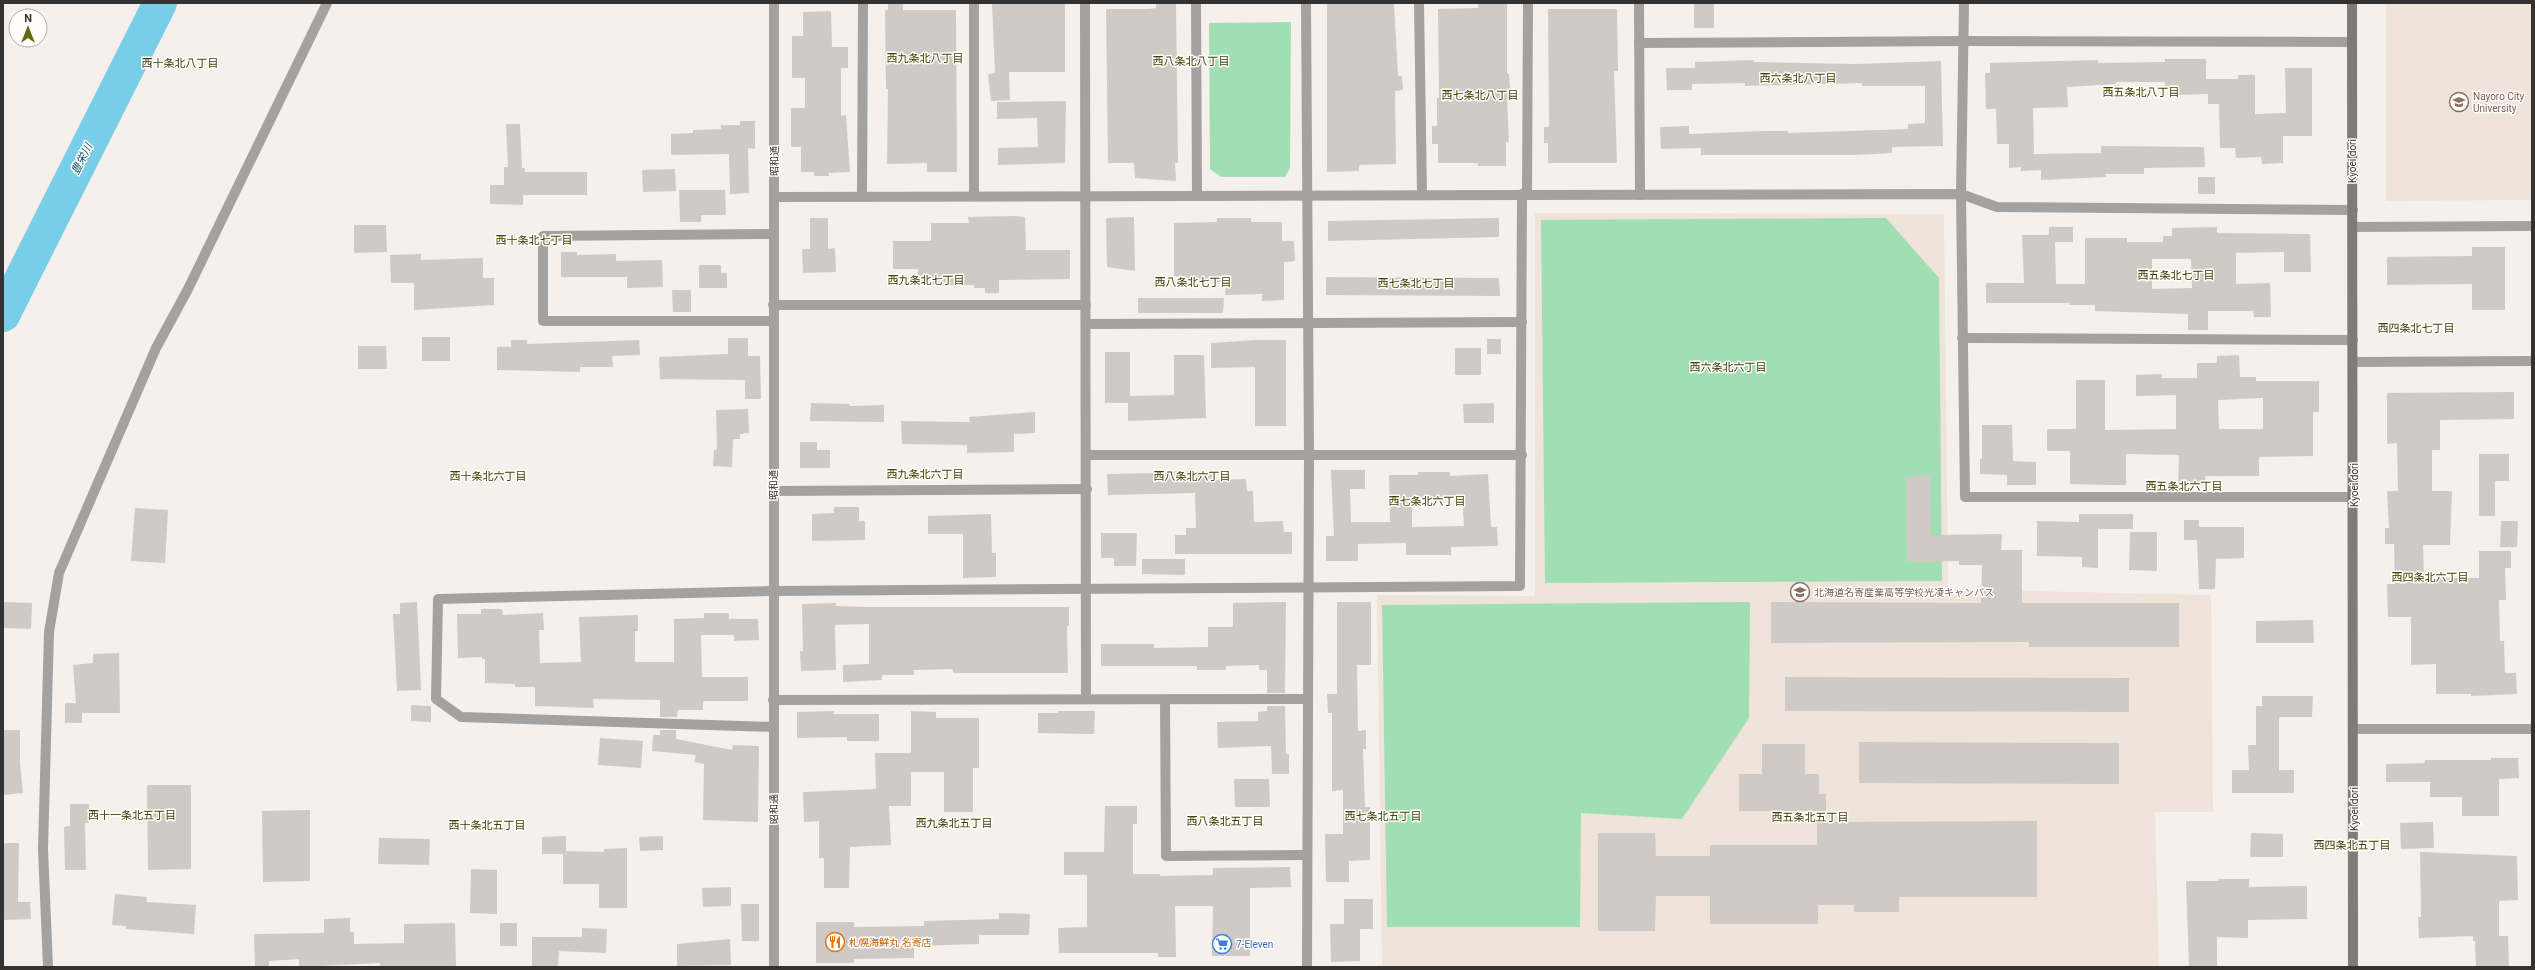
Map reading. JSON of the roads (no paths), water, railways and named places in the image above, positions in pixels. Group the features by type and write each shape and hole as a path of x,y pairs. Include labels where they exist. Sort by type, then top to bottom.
{"main road":[{"name":"Kyoei dori","path":"2352,3 2354,497 2353,967"}],"street":[{"path":"48,967 43,849 49,632 59,572 156,348 188,289 327,3"},
{"name":"昭和通","path":"774,3 772,591 774,727 774,967"},
{"path":"862,196 863,3"},
{"path":"974,3 974,196"},
{"path":"1085,3 1087,489 1086,699"},
{"path":"1196,3 1197,195"},
{"path":"1306,3 1306,195 1309,455 1307,967"},
{"path":"1419,3 1422,194"},
{"path":"774,727 461,717 436,699 438,599 772,591 1308,586 1520,586 1522,322 1528,3"},
{"path":"1639,3 1640,194"},
{"path":"1964,3 1962,338 1965,496 2354,497"},
{"path":"1639,43 1964,41 2352,42"},
{"path":"774,197 1422,194 1962,194 1998,207 2352,210"},
{"path":"2352,227 2532,226"},
{"path":"773,321 543,321 543,236 774,234"},
{"path":"773,305 1086,305"},
{"path":"1086,324 1522,322"},
{"path":"1962,338 2353,340"},
{"path":"2353,362 2532,361"},
{"path":"1086,455 1522,455"},
{"path":"773,492 1087,489"},
{"path":"773,700 1308,699"},
{"path":"1165,700 1166,856 1307,855"},
{"path":"2354,728 2532,729"}],"waterway":[{"name":"豊栄川","path":"3,315 160,3"}],"place":[{"name":"Nayoro City University","path":"2459,102"},
{"name":"北海道名寄産業高等学校光凌キャンパス","path":"1800,592"},
{"name":"札幌海鮮丸 名寄店","path":"835,942"},
{"name":"7-Eleven","path":"1222,944"}],"district":[{"name":"西九条北八丁目","path":"925,58"},
{"name":"西八条北八丁目","path":"1191,61"},
{"name":"西十条北八丁目","path":"180,63"},
{"name":"西六条北八丁目","path":"1798,78"},
{"name":"西五条北八丁目","path":"2141,92"},
{"name":"西七条北八丁目","path":"1480,95"},
{"name":"西十条北七丁目","path":"534,240"},
{"name":"西五条北七丁目","path":"2176,275"},
{"name":"西九条北七丁目","path":"926,280"},
{"name":"西八条北七丁目","path":"1193,282"},
{"name":"西七条北七丁目","path":"1416,283"},
{"name":"西四条北七丁目","path":"2416,328"},
{"name":"西六条北六丁目","path":"1728,367"},
{"name":"西九条北六丁目","path":"925,474"},
{"name":"西十条北六丁目","path":"488,476"},
{"name":"西八条北六丁目","path":"1192,476"},
{"name":"西五条北六丁目","path":"2184,486"},
{"name":"西七条北六丁目","path":"1427,501"},
{"name":"西四条北六丁目","path":"2430,577"},
{"name":"西十一条北五丁目","path":"132,815"},
{"name":"西七条北五丁目","path":"1383,816"},
{"name":"西五条北五丁目","path":"1810,817"},
{"name":"西八条北五丁目","path":"1225,821"},
{"name":"西九条北五丁目","path":"954,823"},
{"name":"西十条北五丁目","path":"487,825"},
{"name":"西四条北五丁目","path":"2352,845"}]}
